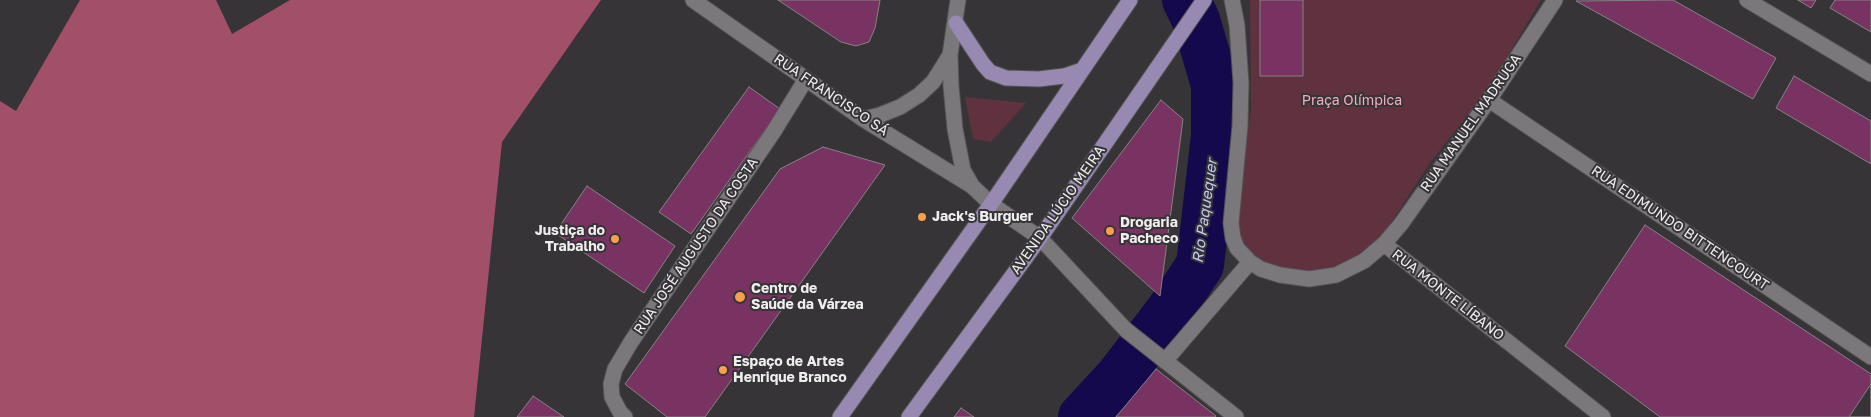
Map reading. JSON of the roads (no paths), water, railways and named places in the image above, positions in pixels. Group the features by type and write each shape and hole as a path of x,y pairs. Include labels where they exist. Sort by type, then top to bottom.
{"main road":[{"path":"840,417 991,204 1130,0"},
{"name":"AVENIDA LÚCIO MEIRA","path":"909,417 1040,238 1204,0"},
{"path":"956,23 990,72 1006,78 1038,79 1064,76 1082,70"}],"street":[{"name":"RUA FRANCISCO SÁ","path":"693,0 863,119 972,186"},
{"path":"958,0 950,55 952,96 958,150 963,170 972,186 991,204 1040,238 1126,330 1236,417"},
{"name":"RUA MONTE LÍBANO","path":"1232,0 1237,25 1241,83 1240,126 1232,230 1237,248 1250,262 1261,269 1280,275 1309,279 1336,275 1364,261 1384,244 1603,417"},
{"name":"RUA MANUEL MADRUGA","path":"1384,244 1401,224 1489,100 1555,0"},
{"path":"1747,0 1871,74"},
{"path":"863,119 900,107 919,95 933,82 950,55"},
{"name":"RUA JOSÉ AUGUSTO DA COSTA","path":"625,417 612,397 611,384 615,369 631,342 774,131 806,79"},
{"name":"RUA EDIMUNDO BITTENCOURT","path":"1489,100 1871,357"},
{"path":"1162,358 1250,262"}],"waterway":[{"name":"Rio Paquequer","path":"1082,417 1119,377 1171,309 1200,265 1215,136 1215,85 1196,20 1186,0"}],"place":[{"name":"Jack's Burguer","path":"922,217"},
{"name":"Drogaria Pacheco","path":"1110,231"},
{"name":"Justiça do Trabalho","path":"615,239"},
{"name":"Centro de Saúde da Várzea","path":"740,297"},
{"name":"Espaço de Artes Henrique Branco","path":"723,370"}],"park label":[{"name":"Praça Olímpica","path":"1352,101"}]}
